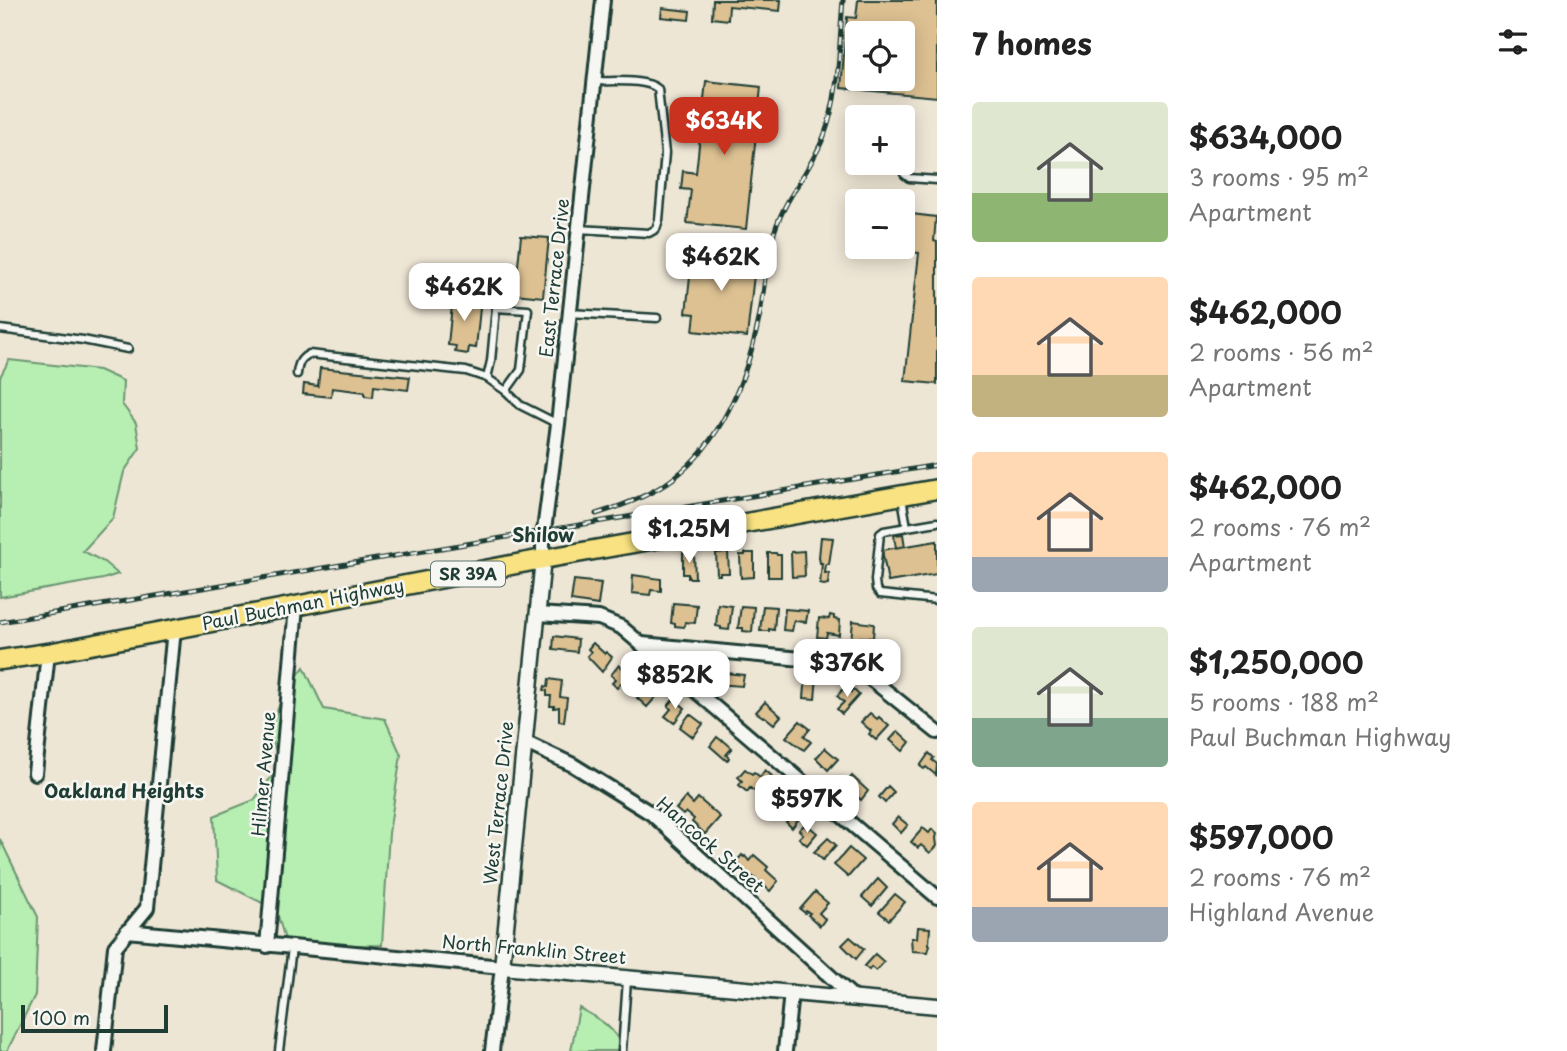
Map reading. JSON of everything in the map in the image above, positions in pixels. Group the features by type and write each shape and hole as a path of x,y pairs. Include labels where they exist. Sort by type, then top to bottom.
{"main road":[{"name":"Paul Buchman Highway","path":"0,660 937,489"}],"street":[{"name":"East Terrace Drive","path":"543,559 543,538 558,424 603,0"},
{"name":"West Terrace Drive","path":"492,1051 543,559"},
{"name":"Hilmer Avenue","path":"267,946 296,606"},
{"path":"538,614 598,618 621,626 937,897"},
{"path":"104,1051 116,947 147,908 174,628"},
{"path":"642,644 844,663 866,675 937,732"},
{"path":"35,773 48,653"},
{"name":"Hancock Street","path":"524,742 573,765 652,814 855,999"},
{"name":"North Franklin Street","path":"127,931 937,1006"},
{"path":"785,1051 791,992"}],"lane":[{"path":"578,229 649,233 656,229 659,220 665,153 658,89 643,83 594,81"},
{"path":"905,175 909,178 937,180"},
{"path":"487,378 496,308 528,310 522,370 506,391"},
{"path":"569,313 657,318"},
{"path":"0,329 128,349"},
{"path":"297,374 298,364 309,354 466,371 487,378 520,405 558,424"},
{"path":"902,495 907,527"},
{"path":"937,522 884,531 880,534 875,580 880,594 937,600"},
{"path":"279,1051 292,948"},
{"path":"622,1051 627,978"}],"green space":[{"path":"9,360 99,370 123,381 122,404 136,423 140,448 124,472 113,518 83,551 104,562 118,574 0,597 0,377"},
{"path":"304,667 324,709 385,719 401,755 389,833 382,945 287,946 276,910 217,880 214,816 254,800 281,764 269,733 283,695"},
{"path":"0,839 38,917 35,995 7,1051 0,1051"},
{"path":"579,1008 611,1030 623,1051 571,1051"}],"building":[{"path":"713,0 781,0 780,11 729,6 728,20 712,18"},
{"path":"858,0 937,0 937,97 873,91 915,91 915,21 847,21 847,17 856,18"},
{"path":"662,8 690,11 689,20 661,17"},
{"path":"845,41 845,88 841,88"},
{"path":"706,81 761,87 746,229 687,223 691,190 681,189 683,171 696,173"},
{"path":"915,214 936,217 934,241 937,242 937,384 905,381 919,253 915,253"},
{"path":"521,236 549,238 543,297 515,294"},
{"path":"693,250 756,257 747,337 693,331 695,314 686,313"},
{"path":"453,295 481,298 476,348 469,347 468,354 455,352 456,346 448,345"},
{"path":"320,368 410,377 408,390 374,386 373,397 365,396 365,392 332,388 331,397 303,394 304,384 318,386"},
{"path":"903,534 905,547 896,548 894,535"},
{"path":"821,537 833,538 825,573 829,573 828,584 824,585 820,584"},
{"path":"937,541 937,574 888,582 882,550"},
{"path":"804,551 805,576 792,577 791,552"},
{"path":"728,552 729,573 717,575 716,553"},
{"path":"683,553 694,553 695,578 688,578 688,574 683,574"},
{"path":"754,553 754,577 741,578 740,555"},
{"path":"768,553 781,555 781,577 768,577"},
{"path":"633,575 661,579 661,591 651,590 650,595 632,593"},
{"path":"574,580 601,583 598,605 571,601"},
{"path":"673,603 697,605 695,623 685,622 684,627 671,623"},
{"path":"718,604 732,606 729,630 716,626"},
{"path":"741,606 754,607 752,632 738,628"},
{"path":"763,606 776,607 774,630 760,631"},
{"path":"785,609 808,611 806,622 794,621 792,631 783,630"},
{"path":"830,615 840,620 839,635 827,633 826,638 817,637 819,618 829,619"},
{"path":"853,621 874,624 873,638 860,637 860,641 851,641"},
{"path":"554,636 578,639 577,652 553,649"},
{"path":"593,643 612,657 602,672 587,656"},
{"path":"619,665 637,681 629,691 621,683 617,688 612,683 616,679 611,675"},
{"path":"707,669 744,675 742,686 717,684 716,679 706,678"},
{"path":"806,675 817,676 815,699 804,698"},
{"path":"549,679 562,681 560,697 567,698 564,722 559,721 559,707 550,706 551,696 547,696 547,691 544,690 545,686 548,687"},
{"path":"647,687 656,697 647,707 637,698"},
{"path":"845,687 851,692 853,689 859,695 842,714 837,709 844,702 837,696"},
{"path":"674,699 685,708 674,723 665,716"},
{"path":"765,702 781,716 774,724 756,712"},
{"path":"870,713 889,726 876,740 861,722"},
{"path":"689,715 703,724 693,737 680,727"},
{"path":"800,721 810,729 804,736 811,742 804,750 786,737"},
{"path":"898,731 910,742 903,751 890,740"},
{"path":"717,737 732,748 726,755 729,758 727,761 710,746"},
{"path":"825,748 838,759 828,770 816,758"},
{"path":"929,753 937,764 936,775 920,766"},
{"path":"745,769 760,777 765,770 772,776 754,791 750,788 747,792 739,785 742,781 738,777"},
{"path":"852,776 868,791 861,800 845,785"},
{"path":"888,786 894,792 885,803 879,797"},
{"path":"773,789 783,798 772,811 762,802"},
{"path":"686,797 693,804 698,798 720,817 705,834 686,812 683,815 676,809"},
{"path":"795,806 803,813 792,828 786,822 789,819 785,816"},
{"path":"898,817 908,825 901,833 892,824"},
{"path":"804,825 817,833 807,845 799,838 803,834 799,830"},
{"path":"923,828 929,833 932,829 937,834 937,846 930,853 921,845 918,848 911,842"},
{"path":"828,838 836,845 823,860 814,852"},
{"path":"849,848 863,860 848,877 834,865"},
{"path":"742,855 749,861 754,855 768,867 766,870 778,881 770,891 762,884 760,886 752,876 750,879 740,871 743,868 736,862"},
{"path":"878,879 887,888 872,906 862,897"},
{"path":"815,892 828,903 819,913 825,919 820,926 808,915 810,913 800,909"},
{"path":"895,894 905,902 889,920 879,912"},
{"path":"918,927 930,928 928,952 912,951 911,938 917,938"},
{"path":"850,937 864,949 856,959 842,945"},
{"path":"875,954 884,962 876,971 871,967 869,970 864,966"}],"railway":[{"path":"596,514 648,494 684,470 701,452 728,412 747,366 753,343 775,230 785,206 819,148 829,120 838,69 843,0"},
{"path":"0,622 937,465"}],"district":[{"name":"Shilow","path":"543,535"},
{"name":"Oakland Heights","path":"124,791"}]}
